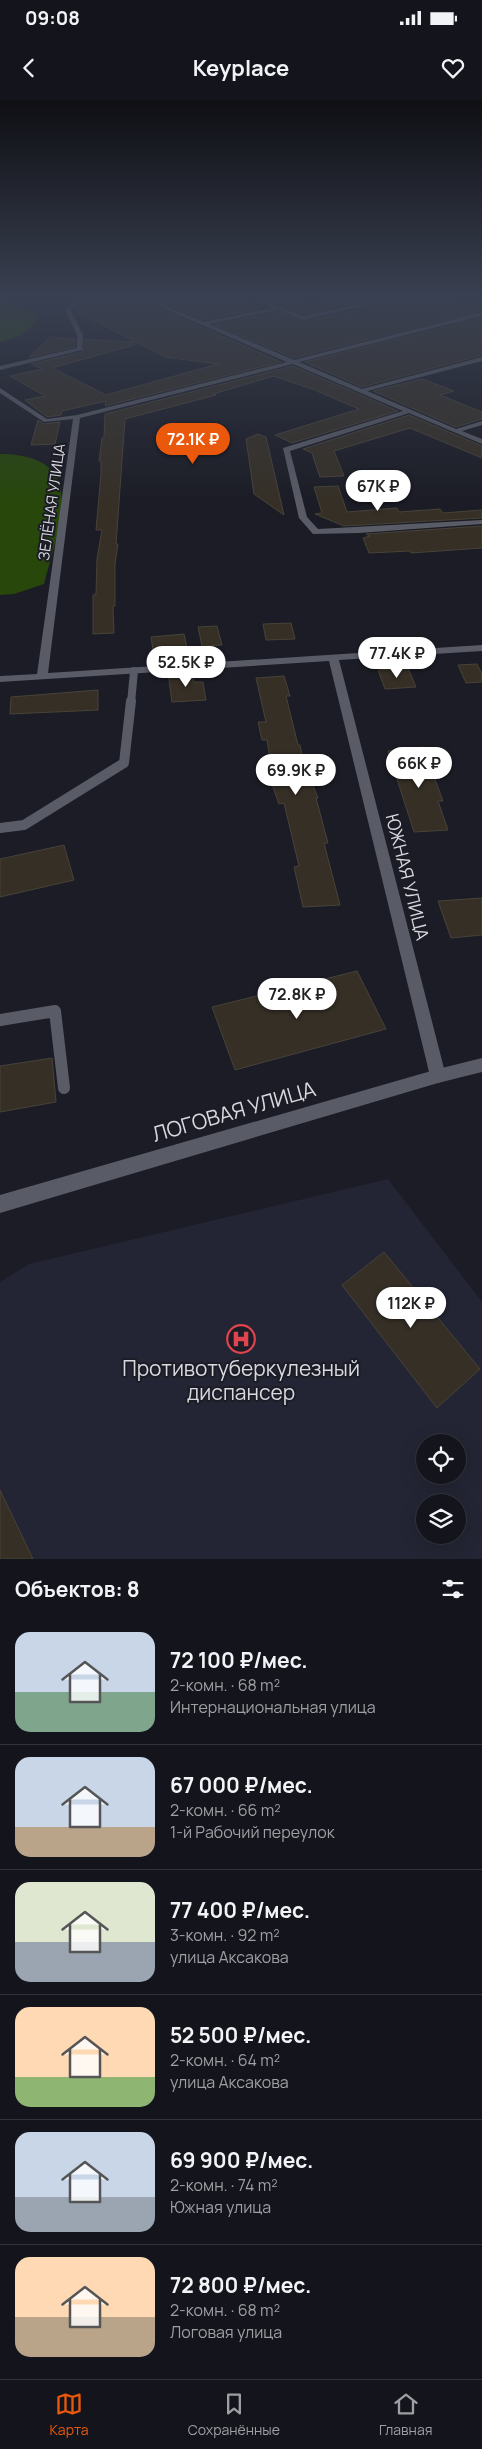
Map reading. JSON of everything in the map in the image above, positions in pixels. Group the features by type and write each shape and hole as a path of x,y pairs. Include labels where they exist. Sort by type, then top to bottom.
{"street":[{"path":"77,417 277,366"},
{"path":"303,366 482,442"},
{"path":"360,390 454,366"},
{"name":"ЗЕЛЁНАЯ УЛИЦА","path":"0,390 46,421 77,417 42,676"},
{"path":"409,411 286,450 304,518 316,532 359,531 482,522"},
{"path":"456,431 482,423"},
{"path":"0,680 482,648"},
{"name":"ЮЖНАЯ УЛИЦА","path":"333,657 438,1076"},
{"name":"ЛОГОВАЯ УЛИЦА","path":"0,1204 438,1076 482,1065"}],"lane":[{"path":"0,828 24,824 124,763 134,671"},
{"path":"0,1020 55,1011 64,1088"}],"shaded area":[{"name":"Противотуберкулезный диспансер","path":"388,1179 482,1302 482,1559 0,1559 0,1282 29,1264"}],"green space":[{"path":"0,454 29,458 48,467 58,481 62,498 56,540 44,584 14,594 0,595"}],"building":[{"path":"36,366 59,366 52,368 106,395 210,366 265,366 105,406 106,401 62,411 61,415 47,417 25,400 45,396 10,376 43,369"},
{"path":"293,366 398,411 292,443 275,435 359,409 312,389 274,376 213,394 216,395 125,419 116,544 118,544 115,564 115,606 113,606 114,633 93,634 93,595 96,594 97,559 102,530 96,530 101,474 101,461 99,461 102,438 104,438 105,414"},
{"path":"314,366 440,366 362,387"},
{"path":"422,379 454,391 440,395 482,412 482,419 456,427 373,391"},
{"path":"409,415 482,446 482,458 410,428 334,451 344,476 320,477 312,453 303,449"},
{"path":"38,420 44,424 60,422 55,444 31,445"},
{"path":"258,434 266,437 284,515 254,494 246,439"},
{"path":"338,486 347,512 397,508 399,512 440,509 443,513 482,510 482,518 344,526 315,514 322,513 314,487"},
{"path":"482,526 482,548 411,553 410,551 369,553 363,538 370,536 366,534"},
{"path":"291,623 295,639 266,640 263,624"},
{"path":"217,626 222,645 202,646 198,627"},
{"path":"184,634 190,662 167,663 166,655 154,656 151,637"},
{"path":"477,664 482,674 482,682 466,683 458,665"},
{"path":"408,668 416,687 385,689 378,670"},
{"path":"192,672 194,682 203,682 206,700 172,702 168,673"},
{"path":"284,676 290,696 286,696 298,745 300,745 304,764 318,798 316,798 328,843 324,843 340,905 303,907 294,867 299,866 284,803 279,804 269,776 273,776 267,740 262,740 258,722 266,722 256,678"},
{"path":"98,690 98,710 10,714 11,697"},
{"path":"423,747 443,801 438,801 448,830 414,832 388,751"},
{"path":"64,845 74,880 0,897 0,859"},
{"path":"482,898 482,935 451,938 438,901"},
{"path":"357,971 386,1029 235,1070 212,1007"},
{"path":"52,1058 56,1102 0,1112 0,1066"},
{"path":"384,1252 480,1369 437,1408 342,1285"},
{"path":"0,1490 33,1559 0,1559"}],"place":[{"name":"Противотуберкулезный диспансер","path":"241,1339"}]}
